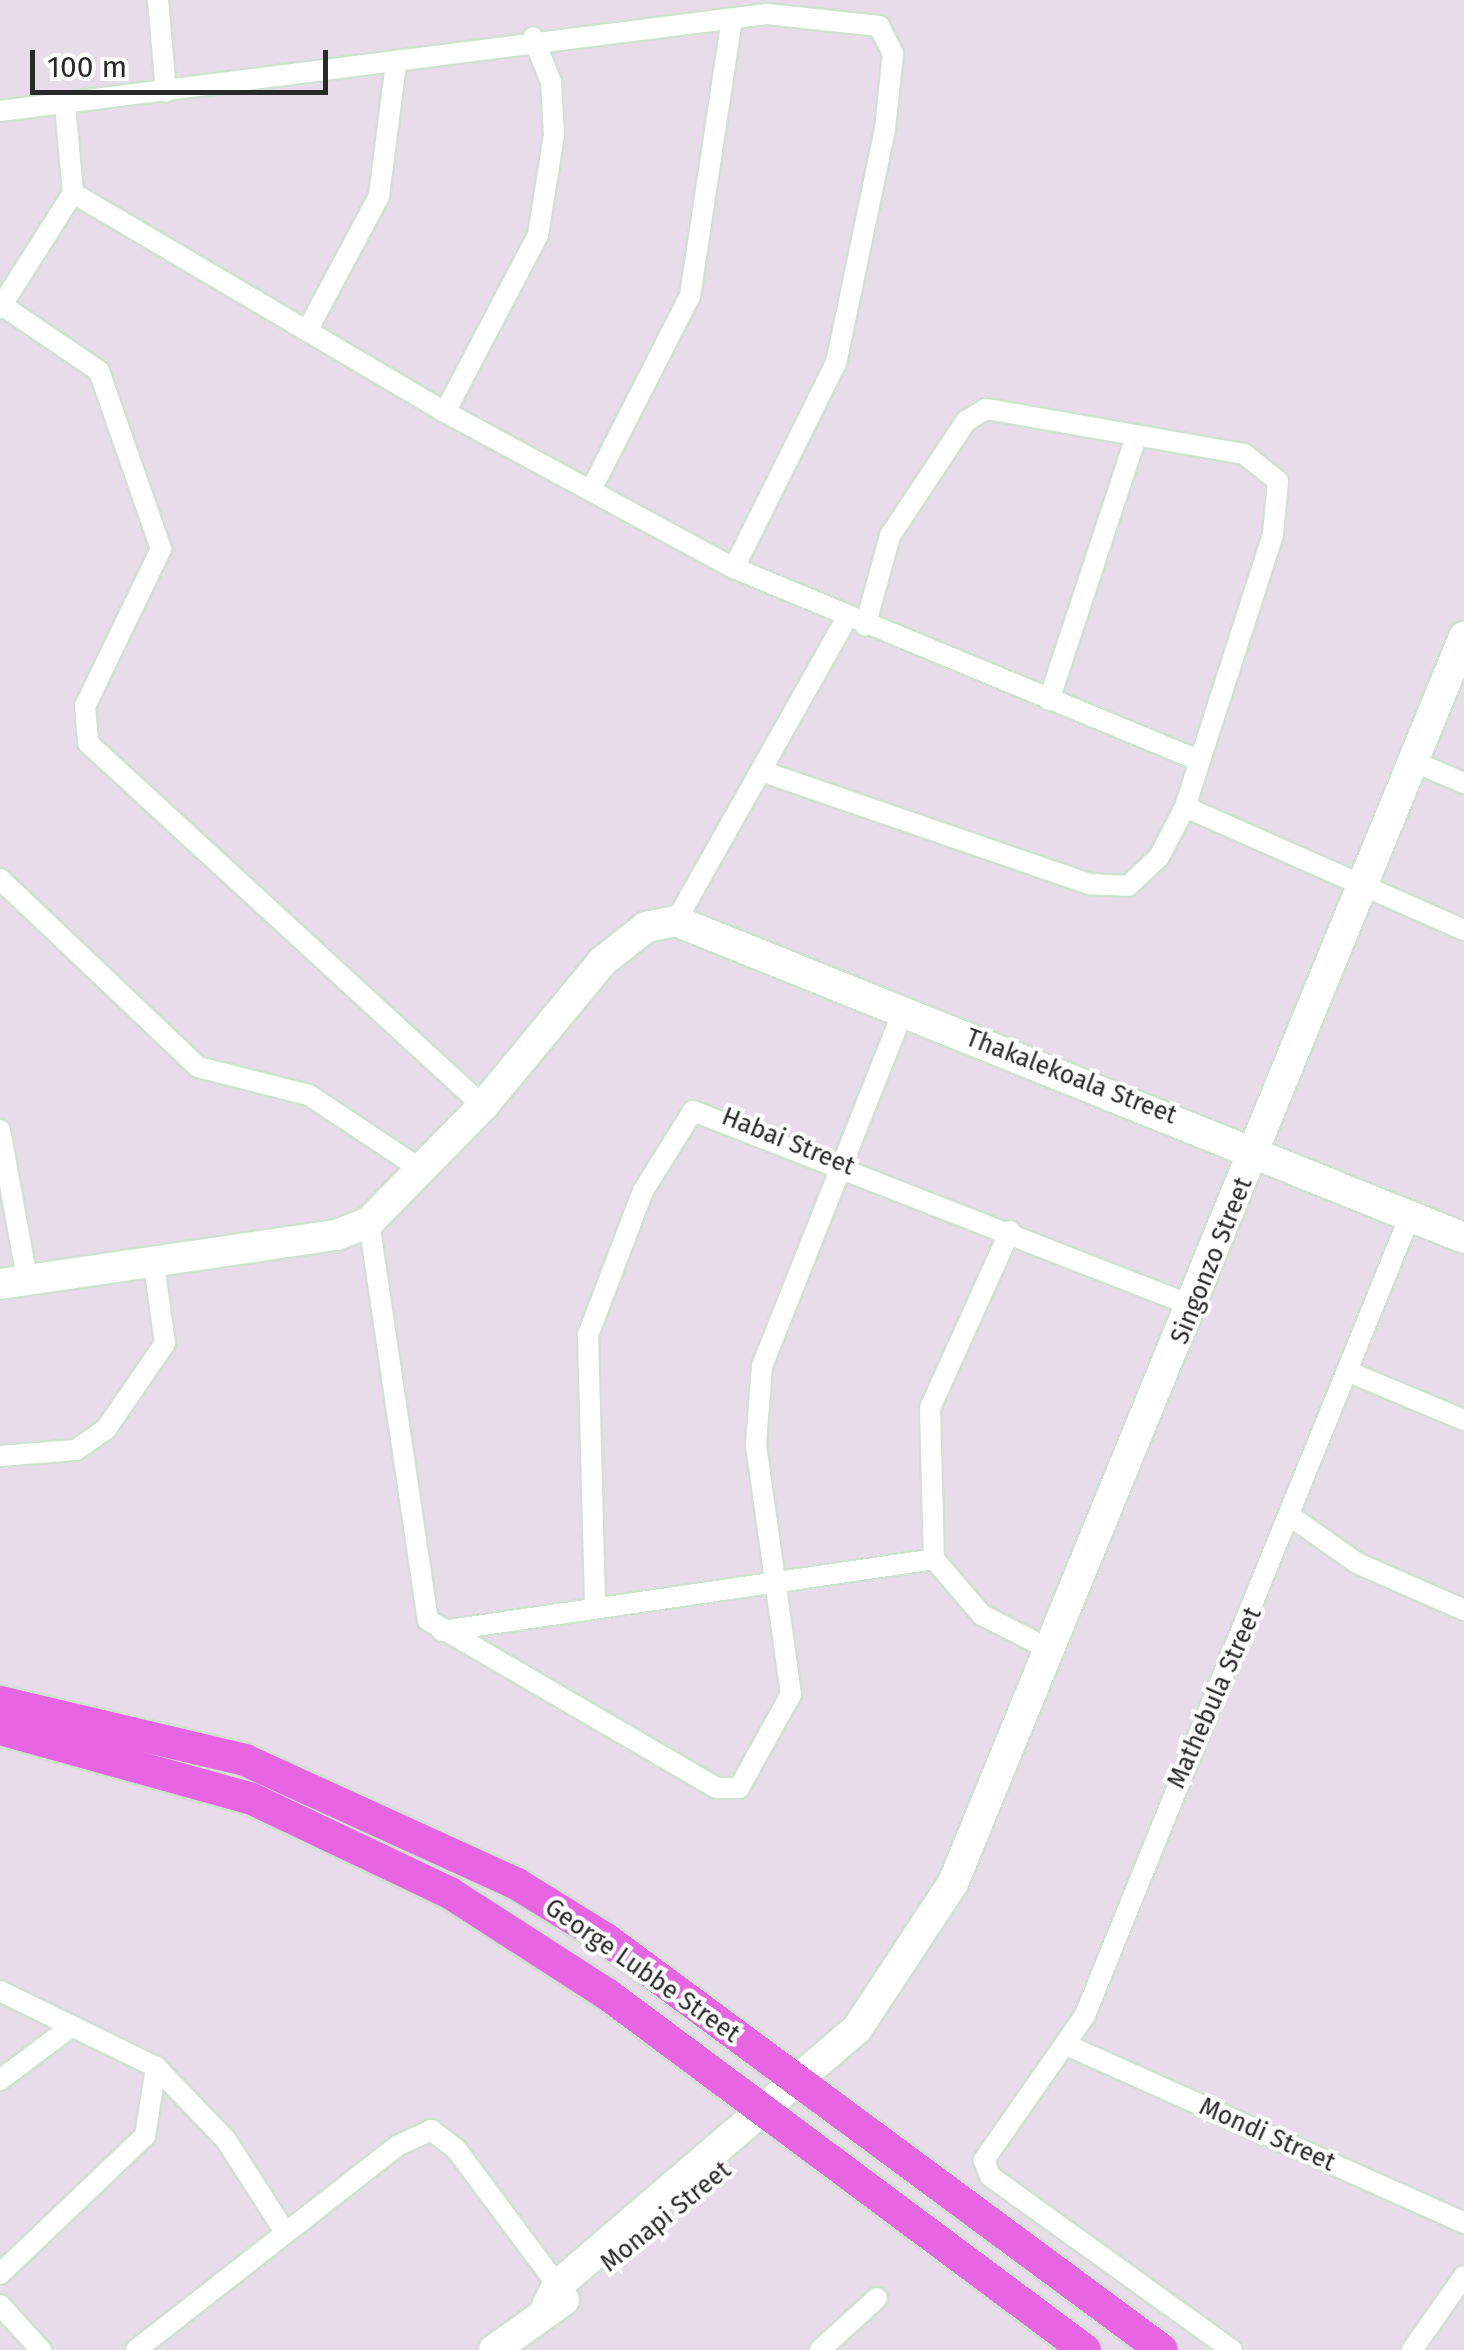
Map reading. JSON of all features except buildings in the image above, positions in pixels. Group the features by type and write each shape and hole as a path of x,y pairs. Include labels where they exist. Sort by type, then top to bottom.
{"main road":[{"name":"George Lubbe Street","path":"0,1702 246,1760 402,1824 606,1939 1162,2350"},
{"name":"George Lubbe Street","path":"0,1729 186,1776 366,1851 592,1984 775,2116 1085,2350"}],"street":[{"path":"158,0 166,92"},
{"path":"0,111 396,64 533,37 732,19 800,13 868,23 886,32 893,53 836,363 734,568"},
{"path":"591,490 690,296 732,19"},
{"path":"445,412 516,290 542,219 554,135 551,82 533,37"},
{"path":"307,332 379,196 396,64"},
{"path":"65,104 73,192 2,308 99,371 161,549 84,706 88,743 484,1106"},
{"path":"73,192 445,412 734,568 856,622 1198,760"},
{"path":"0,1130 14,1281 337,1235 368,1222 425,1172 603,961 646,927 676,921 761,771 856,622 890,536 975,413 1003,408 1135,440 1244,454 1278,481 1273,534 1185,807 1144,877 1111,888 761,771"},
{"path":"1050,700 1135,440"},
{"name":"Singonzo Street","path":"775,2116 806,2088 857,2029 952,1883 1419,764 1464,637"},
{"path":"1419,764 1464,784"},
{"path":"1185,807 1464,930"},
{"path":"0,879 198,1067 310,1095 425,1172"},
{"name":"Thakalekoala Street","path":"676,921 1258,1150 1464,1238"},
{"path":"368,1222 420,1604 442,1631 729,1790 750,1775 790,1707 756,1444 762,1366 840,1162 903,1012"},
{"name":"Habai Street","path":"596,1602 588,1334 670,1138 693,1112 709,1111 1193,1306"},
{"name":"Mathebula Street","path":"1232,2350 990,2176 984,2160 1070,2047 1294,1518 1410,1216"},
{"path":"1010,1231 930,1408 934,1559 982,1616 1052,1650"},
{"path":"0,1456 76,1450 106,1429 165,1342 153,1259"},
{"path":"1349,1372 1464,1420"},
{"path":"1294,1518 1357,1563 1464,1610"},
{"path":"442,1631 596,1602 934,1559"},
{"path":"0,1991 156,2067 226,2140 285,2232"},
{"path":"0,2080 72,2026"},
{"name":"Mondi Street","path":"1070,2047 1464,2223"},
{"path":"0,2274 145,2136 156,2067"},
{"name":"Monapi Street","path":"515,2344 557,2297 775,2116"},
{"path":"136,2350 285,2232 431,2130 456,2149 557,2297"},
{"path":"1412,2350 1464,2276"},
{"path":"820,2350 878,2298"},
{"path":"0,2304 42,2350"}]}
